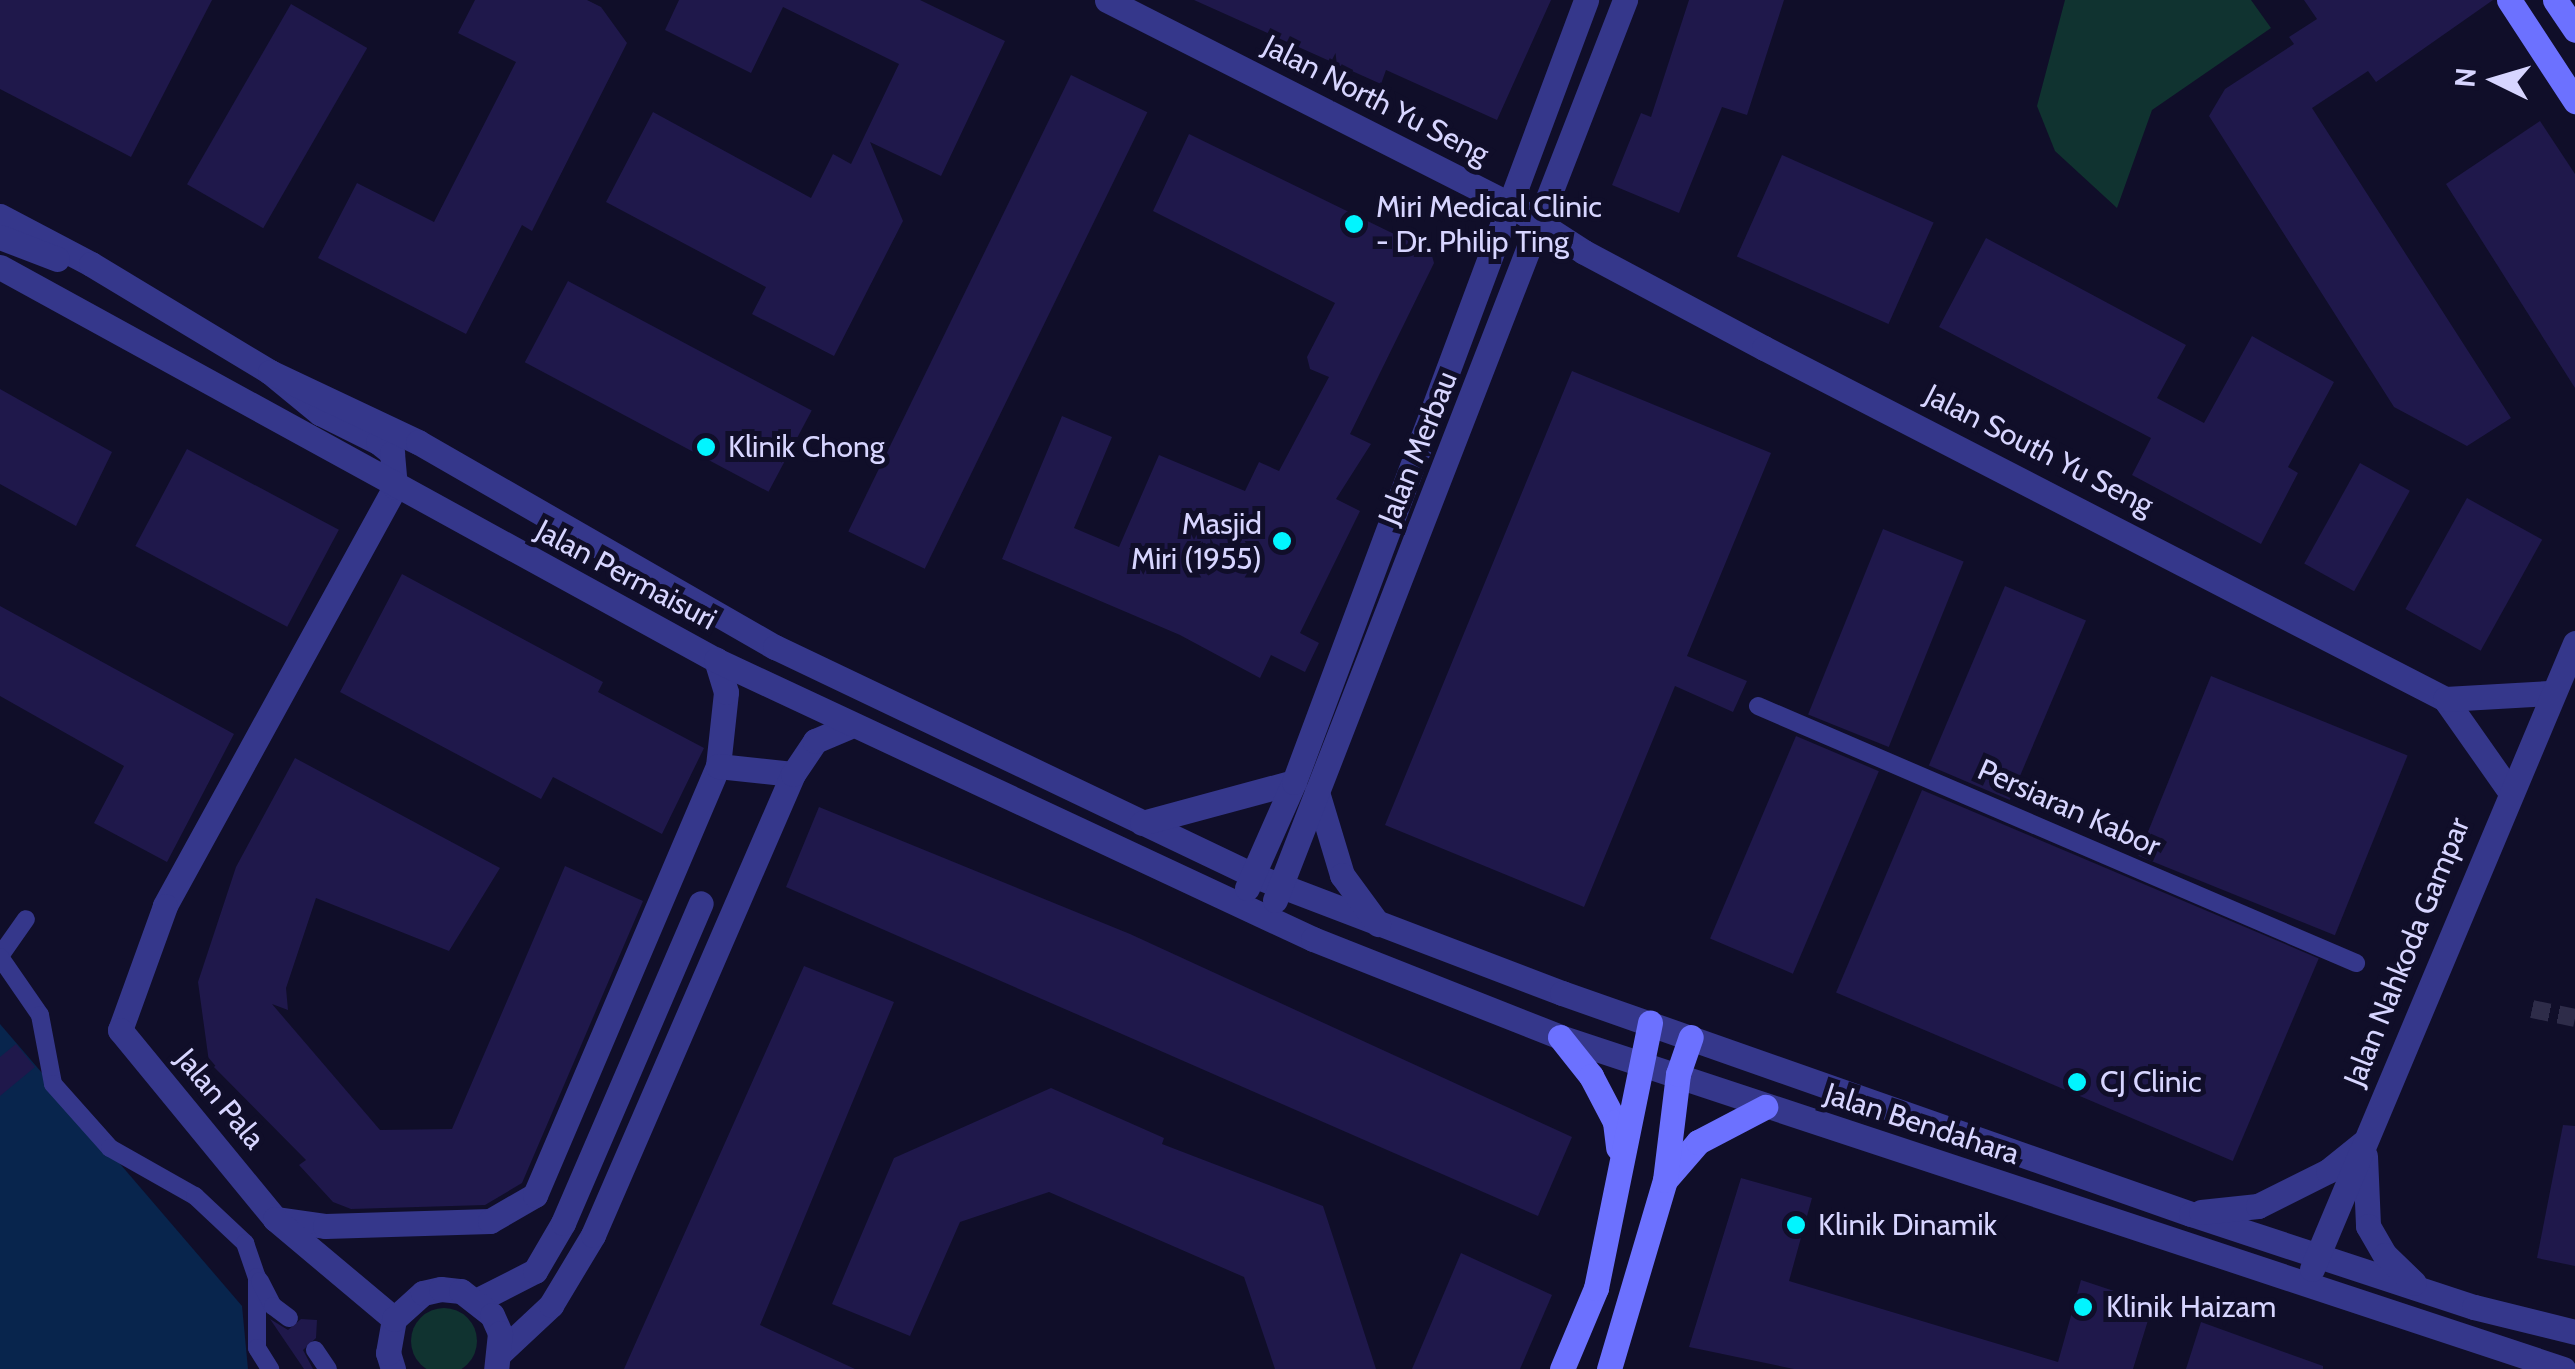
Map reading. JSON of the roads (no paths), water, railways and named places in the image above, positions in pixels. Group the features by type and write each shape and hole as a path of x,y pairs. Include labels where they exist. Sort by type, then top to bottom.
{"main road":[{"path":"2509,0 2575,102"},
{"path":"2555,0 2575,30"},
{"path":"1562,1369 1596,1288 1639,1061 1650,1022"},
{"path":"1560,1037 1615,1122 1620,1168"},
{"path":"1609,1369 1665,1180 1678,1074 1692,1037"},
{"path":"1665,1180 1698,1142 1765,1106"}],"street":[{"name":"Jalan North Yu Seng","path":"1107,0 1147,9 1508,203"},
{"name":"Jalan Merbau","path":"1268,919 1281,886 1305,787 1508,203 1586,0"},
{"name":"Jalan Merbau","path":"1238,906 1305,787 1541,224 1625,0"},
{"name":"Jalan South Yu Seng","path":"1508,203 1764,348 2445,699 2509,790"},
{"path":"0,216 87,262 270,372 320,413 392,453 395,487"},
{"path":"0,237 54,259 87,262"},
{"name":"Jalan Permaisuri","path":"0,267 716,660 848,727 1268,919"},
{"name":"Jalan Permaisuri","path":"270,372 418,442 775,647 1142,824 1281,886"},
{"name":"Jalan Pala","path":"394,1319 275,1219 120,1030 165,906 395,487"},
{"name":"Jalan Nahkoda Gampar","path":"2305,1288 2549,693 2575,642"},
{"path":"275,1219 342,1226 490,1221 534,1195 718,766 726,692 716,660"},
{"path":"2445,699 2549,693"},
{"name":"Persiaran Kabor","path":"1758,706 2356,963"},
{"path":"499,1361 551,1306 593,1235 793,774 816,740 848,727"},
{"path":"718,766 793,774"},
{"path":"1142,824 1305,787 1342,874 1378,924"},
{"name":"Jalan Bendahara","path":"1281,886 2192,1214 2421,1290 2575,1332"},
{"path":"667,891 731,912"},
{"path":"478,1300 534,1271 563,1222 701,903"},
{"path":"26,919 0,957 40,1015 53,1084 110,1148 195,1196 245,1243 272,1306 289,1318"},
{"name":"Jalan Bendahara","path":"1268,919 1560,1037 2305,1288 2563,1369"},
{"path":"2192,1214 2258,1206 2328,1171 2365,1141"},
{"path":"2365,1141 2368,1226 2384,1255 2421,1290"},
{"path":"563,1222 593,1235"},
{"path":"257,1276 257,1348 270,1369"},
{"path":"392,1369 388,1353 394,1319 422,1293 441,1288 478,1300 492,1314 499,1361"},
{"path":"314,1350 328,1369"}],"water":[{"path":"0,1024 242,1306 248,1369 0,1369"}],"tunnel":[{"path":"2532,1009 2575,1018"}],"place":[{"name":"Miri Medical Clinic - Dr. Philip Ting","path":"1354,224"},
{"name":"Klinik Chong","path":"706,447"},
{"name":"Masjid Miri (1955)","path":"1282,541"},
{"name":"CJ Clinic","path":"2077,1082"},
{"name":"Klinik Dinamik","path":"1796,1225"},
{"name":"Klinik Haizam","path":"2083,1307"}]}
